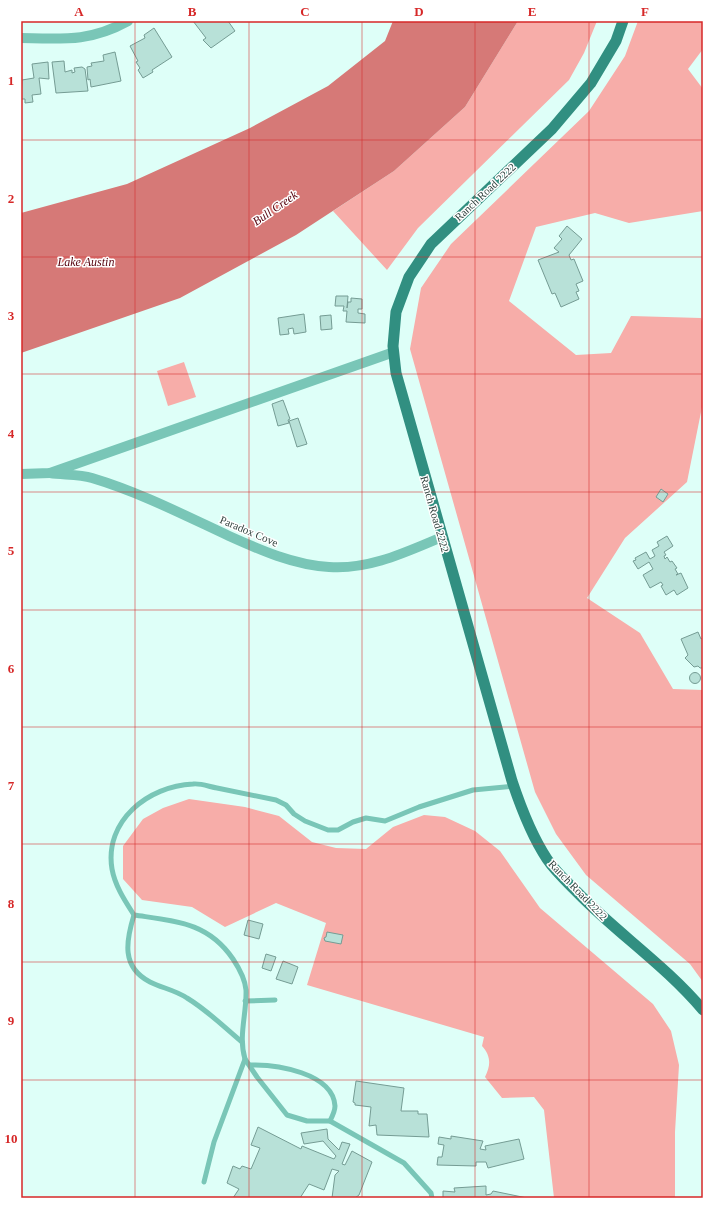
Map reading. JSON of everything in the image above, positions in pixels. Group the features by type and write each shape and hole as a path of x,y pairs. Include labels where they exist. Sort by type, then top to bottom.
{"main road":[{"name":"Ranch Road 2222","path":"623,21 616,41 591,83 552,129 431,244 409,277 396,312 394,352 396,373 524,818 547,860 590,905 687,991 703,1010"}],"street":[{"path":"21,38 70,39 94,36 128,21"},
{"path":"50,474 394,352"},
{"name":"Paradox Cove","path":"21,474 50,474 90,477 133,492 264,552 298,562 329,568 360,565 391,558 442,537"}],"lane":[{"path":"242,1042 201,1007 186,997 150,981 132,966 129,958 127,941 134,915 123,898 112,870 111,854 113,836 124,817 136,805 152,795 174,787 194,783 276,800 286,805 294,814 305,821 328,830 338,830 353,822 366,818 385,821 419,807 473,790 514,786"},
{"path":"134,915 184,922 200,928 218,941 240,970 246,988 242,1042 246,1059 287,1115 307,1121 330,1121 404,1163 431,1193 432,1198"},
{"path":"245,1001 275,1000"},
{"path":"204,1182 214,1142 246,1059"},
{"path":"250,1065 263,1065 288,1069 316,1079 325,1085 331,1094 335,1107 330,1121"}],"shaded area":[{"path":"518,21 597,21 584,53 569,80 418,228 387,270 333,211 394,171 465,107"},
{"path":"638,21 703,21 703,49 688,69 703,89 703,211 629,223 595,213 536,227 509,301 576,355 611,353 631,316 701,318 703,325 703,402 687,482 625,538 587,598 640,633 673,689 703,690 703,982 690,964 586,875 556,834 535,792 410,349 421,288 451,244 589,111 625,56"},
{"path":"184,362 196,397 168,406 157,371"},
{"path":"189,799 245,807 279,816 312,842 336,848 366,849 393,827 424,815 445,817 475,831 500,851 540,908 653,1004 671,1031 679,1065 675,1132 675,1198 554,1198 544,1110 534,1097 502,1098 485,1077 489,1061 487,1053 482,1046 484,1037 307,985 326,923 276,903 225,927 192,907 142,900 123,879 123,846 143,819 163,808"}],"water":[{"name":"Lake Austin","path":"393,21 518,21 465,107 394,171 296,235 180,298 21,353 21,213 127,184 250,128 328,86 385,41"}],"building":[{"path":"193,21 228,21 235,31 211,48 203,40 206,38"},
{"path":"154,28 172,57 152,70 153,72 143,78 138,70 140,68 136,62 138,61 130,46 145,38 144,35"},
{"path":"115,52 121,81 91,87 90,79 88,80 87,67 92,66 91,63 104,61 103,55"},
{"path":"64,61 65,72 72,70 72,73 75,72 74,68 82,67 85,69 88,91 56,93 52,62"},
{"path":"48,62 49,79 39,78 41,94 32,95 33,102 25,103 25,99 21,99 22,80 34,78 32,64"},
{"path":"567,226 582,239 569,255 571,260 574,259 583,281 576,284 579,291 576,292 579,299 561,307 555,293 552,294 538,260 559,252 554,248 562,239 559,236"},
{"path":"336,296 348,296 347,308 348,302 351,302 351,298 362,299 362,309 358,309 358,313 365,314 365,323 346,322 347,311 343,311 344,306 335,306"},
{"path":"304,314 306,332 294,334 293,328 288,329 289,334 280,335 278,318"},
{"path":"331,315 332,329 321,330 320,316"},
{"path":"283,400 290,419 288,420 289,423 278,426 272,404"},
{"path":"298,418 307,444 297,447 289,421"},
{"path":"661,489 668,494 663,502 656,497"},
{"path":"667,536 673,546 664,552 666,555 664,556 665,559 667,557 670,562 672,561 677,568 675,569 678,574 676,575 681,573 688,588 677,595 674,590 666,595 661,586 663,585 661,582 650,588 643,575 653,569 649,562 638,569 633,561 636,560 635,558 646,552 650,559 655,556 652,550 659,546 657,542"},
{"path":"698,632 701,639 703,638 703,668 698,666 694,667 685,658 688,655 681,639"},
{"path":"693,673 697,673 699,674 699,682 693,683 690,680 690,676"},
{"path":"248,920 263,924 259,939 244,935"},
{"path":"327,932 343,935 341,944 325,941 324,938 326,937"},
{"path":"266,954 276,957 271,971 262,968"},
{"path":"283,961 298,967 292,984 276,979"},
{"path":"356,1081 404,1088 401,1111 418,1111 418,1114 427,1114 429,1137 377,1135 376,1125 369,1126 371,1107 355,1105 353,1102"},
{"path":"258,1127 301,1149 302,1146 334,1159 336,1156 323,1141 304,1144 301,1133 327,1129 328,1139 339,1150 342,1142 350,1144 342,1164 345,1165 352,1151 372,1162 359,1195 355,1198 332,1198 335,1175 339,1171 332,1169 324,1190 309,1184 300,1198 233,1198 239,1189 227,1183 233,1166 240,1169 242,1166 251,1169 260,1148 251,1145"},
{"path":"451,1136 483,1141 480,1149 486,1150 485,1146 519,1139 524,1159 488,1168 486,1162 476,1162 476,1166 437,1165 438,1157 442,1157 444,1145 438,1144 439,1137 451,1139"},
{"path":"486,1186 486,1195 491,1194 493,1191 527,1198 443,1198 443,1191 455,1192 454,1188"}],"water label":[{"name":"Bull Creek","path":"275,208"}]}
